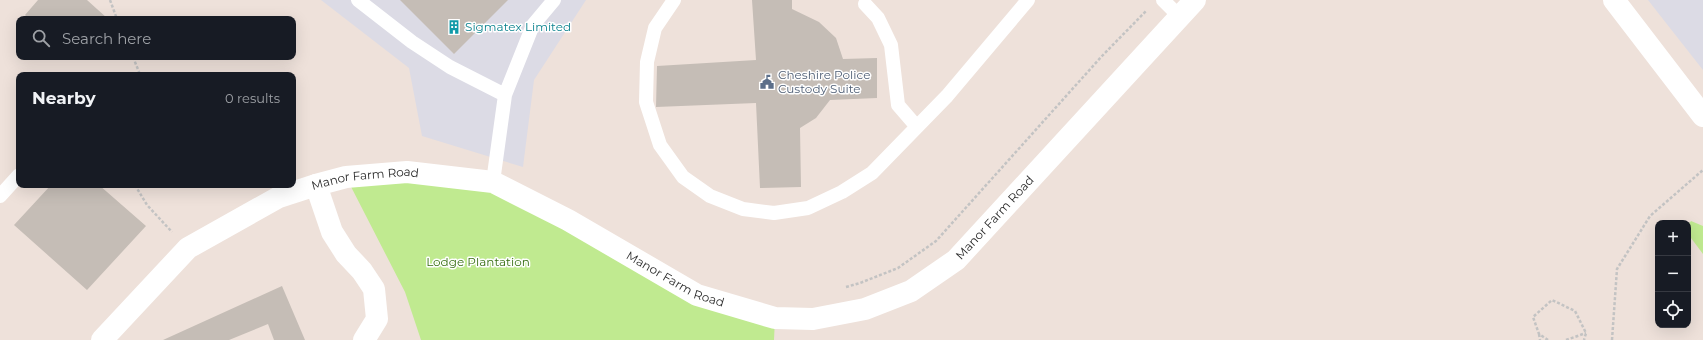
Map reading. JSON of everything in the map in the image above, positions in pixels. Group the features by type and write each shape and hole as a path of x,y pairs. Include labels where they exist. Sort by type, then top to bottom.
{"street":[{"name":"Manor Farm Road","path":"102,340 188,248 278,197 346,177 407,172 493,182 568,220 697,295 775,318 813,319 866,310 910,291 956,260 1195,0"},
{"path":"1614,0 1703,116"},
{"path":"316,185 332,232 346,254 362,271 374,289 377,319 364,340"}],"lane":[{"path":"358,0 412,42 450,67 504,95"},
{"path":"493,182 504,95 533,25 554,0"},
{"path":"674,0 655,28 647,62 646,102 660,145 683,177 710,196 743,209 774,212 808,208 842,192 872,173 947,96 1022,2"},
{"path":"1163,0 1180,16"},
{"path":"865,4 878,18 891,45 898,105 917,126"},
{"path":"0,196 16,178"}],"path":[{"path":"110,0 116,16"},
{"path":"134,60 139,72"},
{"path":"1612,340 1618,269 1650,216 1703,170"},
{"path":"137,188 147,205 188,248"},
{"path":"1540,340 1533,317 1552,300 1575,311 1586,333 1584,340"},
{"path":"1566,340 1586,333"},
{"path":"1539,334 1548,340"}],"shaded area":[{"path":"321,0 586,0 534,80 523,167 422,136 409,68"},
{"path":"1648,0 1703,0 1703,70 1666,23"}],"green space":[{"name":"Lodge Plantation","path":"346,177 493,182 697,295 775,318 774,340 421,340 405,292"},
{"path":"1691,221 1703,226 1703,254 1691,238"}],"building":[{"path":"38,0 87,0 105,16 26,16 25,15"},
{"name":"Sigmatex Limited","path":"400,0 508,0 454,54"},
{"name":"Cheshire Police Custody Suite","path":"752,0 792,0 792,9 819,22 836,38 843,59 877,58 877,98 830,100 816,118 800,128 801,187 760,188 756,103 656,107 657,66 756,60"},
{"path":"48,188 102,188 146,226 87,290 14,225"},
{"path":"282,286 305,340 274,340 268,324 229,340 163,340"}],"place":[{"name":"Sigmatex Limited","path":"454,27"},
{"name":"Cheshire Police Custody Suite","path":"767,82"}]}
